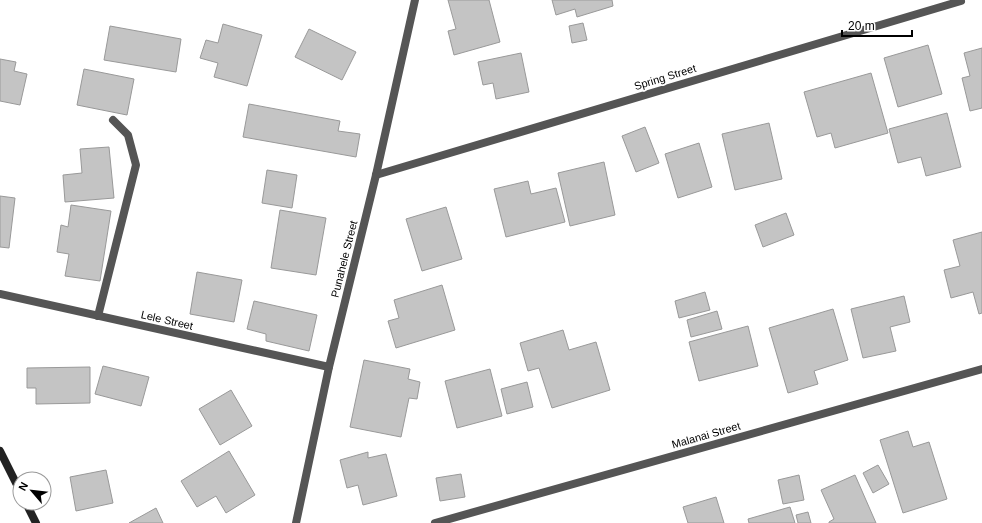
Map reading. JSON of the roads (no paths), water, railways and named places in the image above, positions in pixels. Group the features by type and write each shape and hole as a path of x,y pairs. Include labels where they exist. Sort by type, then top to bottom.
{"street":[{"name":"Punahele Street","path":"296,523 329,367 376,175 415,0"},
{"name":"Spring Street","path":"376,175 961,1"},
{"path":"98,316 136,164 128,135 113,120"},
{"name":"Lele Street","path":"0,294 329,367"},
{"name":"Malanai Street","path":"435,523 982,369"},
{"path":"0,451 12,474"},
{"path":"30,511 36,523"}]}
